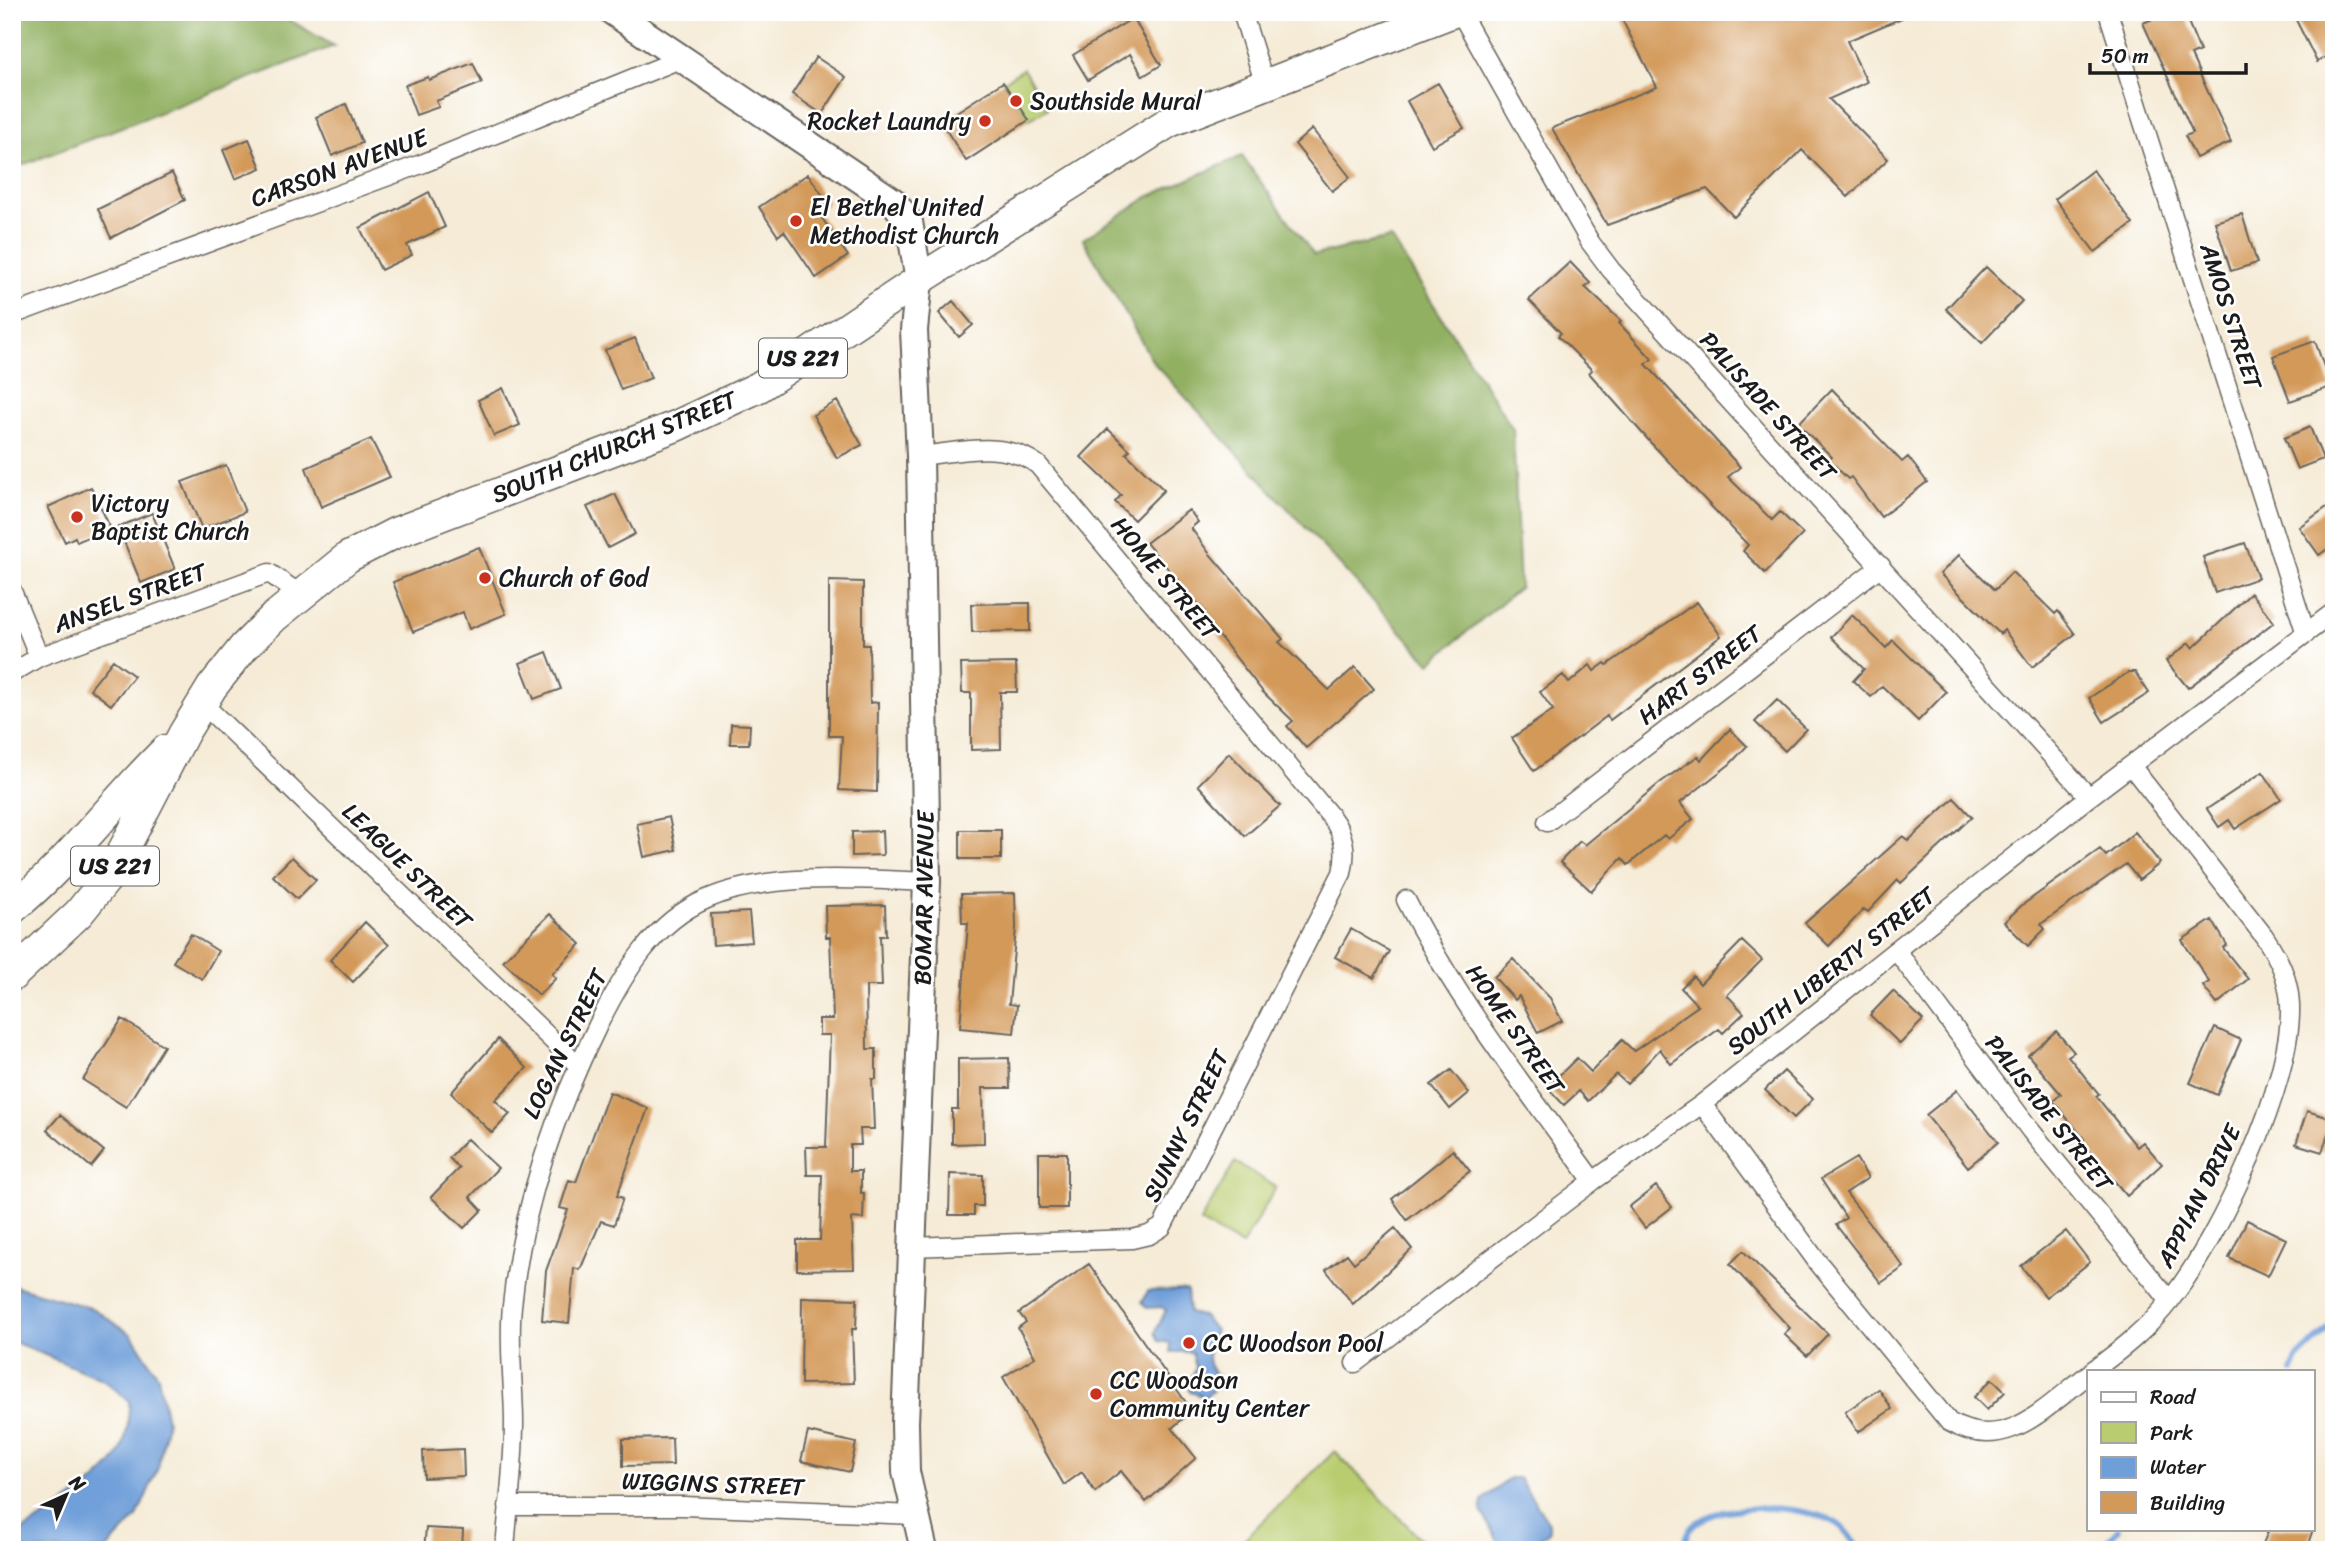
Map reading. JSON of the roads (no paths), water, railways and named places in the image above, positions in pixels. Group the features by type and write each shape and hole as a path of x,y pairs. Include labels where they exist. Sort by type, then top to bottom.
{"main road":[{"name":"SOUTH CHURCH STREET","path":"184,733 202,703 244,647 348,557 395,533 676,426 759,387 919,280 1169,122 1453,12"},
{"name":"US 221","path":"12,909 74,852 124,791 184,733"},
{"name":"US 221","path":"12,976 79,913 112,872 184,733"}],"street":[{"name":"BOMAR AVENUE","path":"613,12 894,202 909,222 919,280 914,330 920,456 927,882 905,1423 906,1472 924,1550"},
{"path":"1242,12 1265,85"},
{"name":"PALISADE STREET","path":"1460,12 1590,242 1611,270 2089,797"},
{"name":"AMOS STREET","path":"2108,12 2306,634"},
{"name":"CARSON AVENUE","path":"12,315 424,163 680,59"},
{"name":"HOME STREET","path":"920,456 995,449 1018,453 1038,465 1331,817"},
{"name":"HART STREET","path":"1547,822 1881,566"},
{"name":"ANSEL STREET","path":"12,673 39,657 269,573 301,595"},
{"path":"12,591 39,657"},
{"name":"SOUTH LIBERTY STREET","path":"1354,1363 1593,1181 1702,1104 2089,797 2334,612"},
{"name":"LEAGUE STREET","path":"202,703 578,1065"},
{"name":"APPIAN DRIVE","path":"2094,1370 2131,1342 2170,1301 2214,1231 2261,1128 2281,1063 2290,1005 2287,980 2271,946 2132,767"},
{"name":"SUNNY STREET","path":"911,1247 1132,1239 1149,1235 1163,1227 1342,873 1344,842 1331,817"},
{"name":"LOGAN STREET","path":"505,1550 514,1420 510,1364 512,1308 519,1252 543,1152 578,1065 613,996 643,949 681,914 706,899 733,889 762,884 927,882"},
{"name":"HOME STREET","path":"1406,900 1434,955 1476,1019 1593,1181"},
{"name":"PALISADE STREET","path":"1896,950 2031,1131 2170,1301"},
{"name":"APPIAN DRIVE","path":"1702,1104 1816,1260 1949,1422 1979,1434 2011,1430 2087,1375"},
{"name":"WIGGINS STREET","path":"508,1506 682,1506 916,1515"}],"water":[{"path":"12,1285 94,1309 132,1335 158,1376 167,1421 158,1468 137,1517 106,1550 12,1550 12,1536 71,1500 111,1465 124,1441 129,1401 104,1380 12,1341"},
{"name":"CC Woodson Pool","path":"1187,1290 1189,1313 1203,1316 1215,1330 1208,1361 1220,1378 1218,1387 1205,1397 1190,1392 1187,1385 1196,1368 1192,1352 1171,1352 1170,1343 1159,1341 1155,1333 1166,1310 1161,1307 1147,1308 1142,1302 1148,1291"},
{"path":"1510,1478 1519,1478 1549,1523 1549,1532 1523,1550 1503,1550 1481,1511 1482,1501"}],"waterway":[{"path":"2292,1370 2297,1359 2334,1323"},
{"path":"1685,1550 1687,1534 1698,1522 1714,1514 1759,1508 1806,1512 1825,1518 1842,1527 1860,1550"},
{"path":"2099,1550 2117,1530"}],"place":[{"name":"Southside Mural","path":"1016,101"},
{"name":"Rocket Laundry","path":"985,121"},
{"name":"El Bethel United Methodist Church","path":"796,221"},
{"name":"Victory Baptist Church","path":"77,517"},
{"name":"Church of God","path":"485,578"},
{"name":"CC Woodson Pool","path":"1189,1343"},
{"name":"CC Woodson Community Center","path":"1096,1394"}]}
